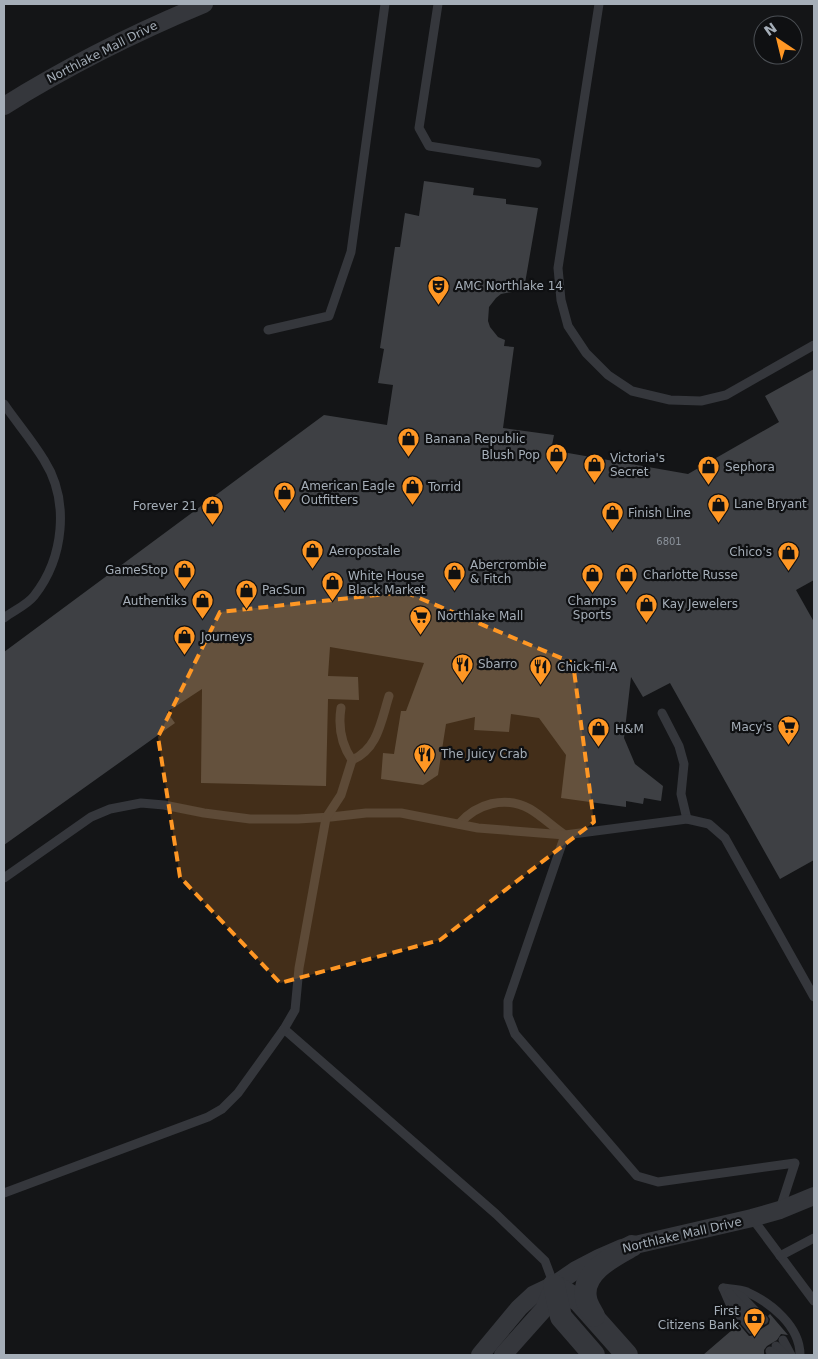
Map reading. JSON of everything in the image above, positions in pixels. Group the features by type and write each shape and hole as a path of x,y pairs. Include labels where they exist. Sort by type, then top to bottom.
{"street":[{"name":"Northlake Mall Drive","path":"4,106 47,79 102,49 204,4"},
{"name":"Northlake Mall Drive","path":"480,1355 533,1295 554,1286 576,1270 599,1258 622,1248 780,1210 814,1196"},
{"path":"597,1321 588,1306 586,1297 590,1279 603,1264 632,1246"},
{"path":"554,1286 579,1300 627,1355"},
{"path":"511,1351 544,1309 554,1286"},
{"path":"554,1286 561,1317 594,1355"}],"lane":[{"path":"268,330 329,316 351,252 385,4"},
{"path":"438,4 419,128 429,146 537,163"},
{"path":"599,4 558,268 561,300 568,326 586,353 608,375 632,390 670,400 701,401 726,395 814,345"},
{"path":"4,404 45,461 55,484 61,506 60,535 54,557 45,578 34,597 4,618"},
{"path":"4,1193 208,1117 222,1108 238,1093 284,1029 295,1010 299,968 326,818 341,795 352,760 362,755 370,747 377,733 389,696"},
{"path":"341,708 342,743 352,760"},
{"path":"662,713 678,746 684,764 681,794 687,819"},
{"path":"459,824 468,814 483,805 499,802 529,808 565,835"},
{"path":"4,878 91,817 110,809 141,803 250,819 326,818 366,813 401,813 478,828 565,835 687,819 709,824 725,838 814,997"},
{"path":"565,835 508,1001 508,1016 515,1034 637,1176 658,1182 795,1163 780,1210"},
{"path":"284,1029 503,1221 545,1261 554,1286"},
{"path":"752,1218 814,1301"},
{"path":"780,1256 814,1238"},
{"path":"723,1288 742,1297 758,1325 730,1304 723,1288"},
{"path":"723,1288 745,1291 766,1302 794,1330 800,1345 800,1355"},
{"path":"776,1348 785,1355"},
{"path":"776,1348 791,1355"}],"highlighted area":[{"path":"405,592 573,663 594,822 440,940 280,983 180,877 158,737 220,612"}],"building":[{"name":"Northlake Mall","path":"424,181 474,188 473,195 506,199 506,204 538,208 524,289 513,287 512,292 501,294 489,307 488,321 490,327 498,337 505,340 504,346 514,347 503,428 554,435 551,450 688,474 779,422 765,396 814,369 814,580 796,590 814,622 814,860 780,879 670,683 643,697 631,677 624,738 635,764 663,786 661,801 644,798 643,804 626,801 626,807 561,798 566,755 539,718 511,714 509,732 474,730 475,717 446,724 438,775 423,785 381,779 383,753 394,754 401,711 406,711 424,663 330,647 328,676 358,677 359,700 328,699 326,786 201,783 202,689 167,712 175,723 4,845 4,652 324,415 387,425 393,385 378,383 384,349 380,348 395,247 400,247 405,213 419,216"},
{"name":"First Citizens Bank","path":"770,1314 788,1335 781,1334 777,1340 767,1346 764,1350 764,1355 703,1355 739,1324 749,1336 756,1335 758,1331 769,1324 770,1319 768,1316"}],"place":[{"name":"AMC Northlake 14","path":"439,305"},
{"name":"Banana Republic","path":"409,458"},
{"name":"Blush Pop","path":"556,474"},
{"name":"Victoria's Secret","path":"594,484"},
{"name":"Sephora","path":"709,486"},
{"name":"Torrid","path":"412,506"},
{"name":"American Eagle Outfitters","path":"285,512"},
{"name":"Lane Bryant","path":"718,523"},
{"name":"Forever 21","path":"213,525"},
{"name":"Finish Line","path":"612,532"},
{"name":"Aeropostale","path":"313,570"},
{"name":"Chico's","path":"788,571"},
{"name":"GameStop","path":"184,589"},
{"name":"Abercrombie & Fitch","path":"454,591"},
{"name":"Champs Sports","path":"592,593"},
{"name":"Charlotte Russe","path":"627,594"},
{"name":"White House Black Market","path":"332,602"},
{"name":"PacSun","path":"246,609"},
{"name":"Authentiks","path":"203,620"},
{"name":"Kay Jewelers","path":"646,623"},
{"name":"Northlake Mall","path":"421,635"},
{"name":"Journeys","path":"185,656"},
{"name":"Sbarro","path":"462,683"},
{"name":"Chick-fil-A","path":"541,686"},
{"name":"Macy's","path":"788,746"},
{"name":"H&M","path":"599,748"},
{"name":"The Juicy Crab","path":"425,773"},
{"name":"First Citizens Bank","path":"755,1337"}]}
